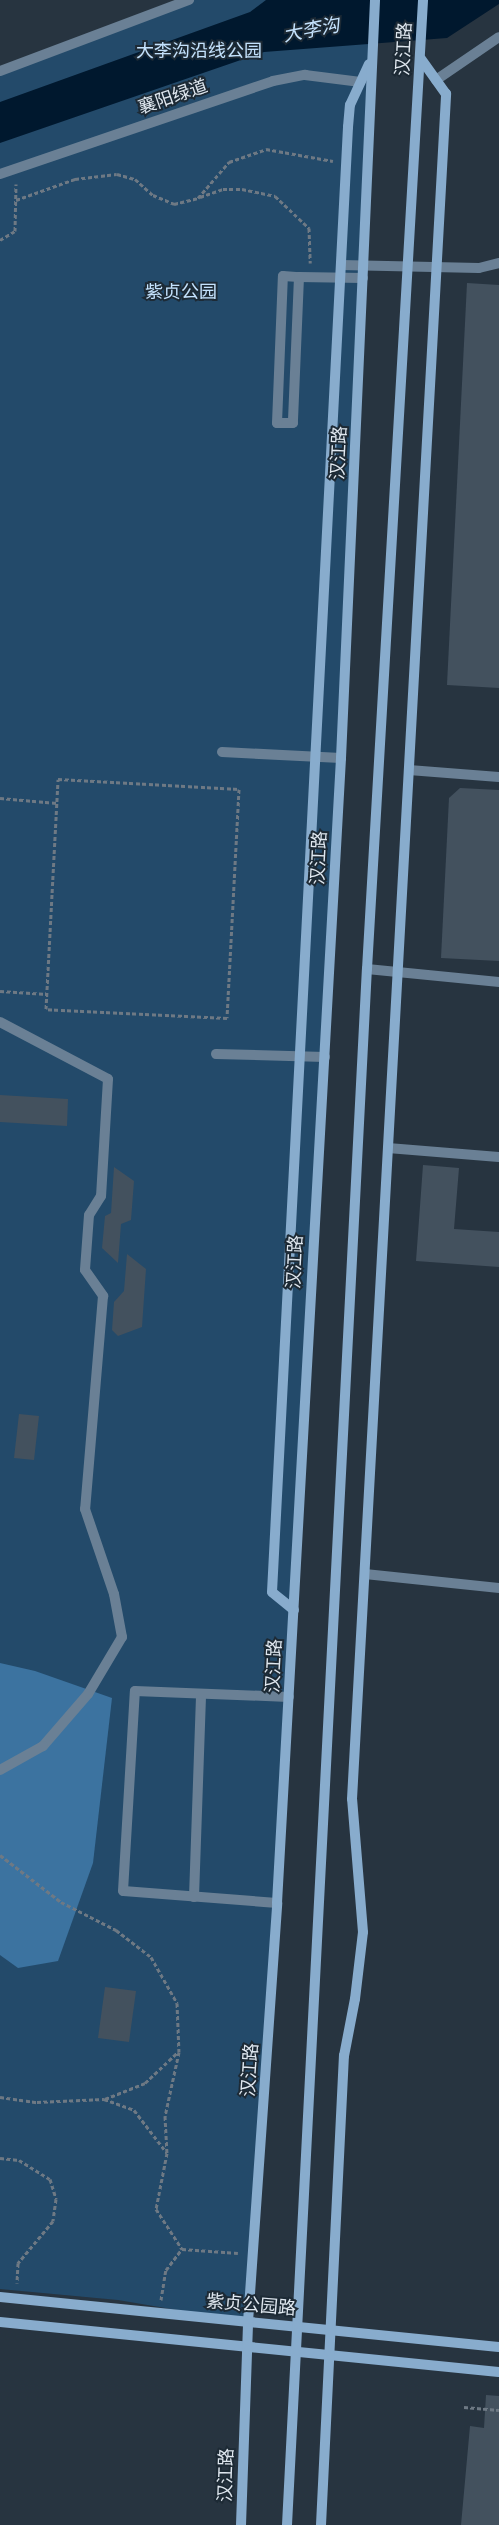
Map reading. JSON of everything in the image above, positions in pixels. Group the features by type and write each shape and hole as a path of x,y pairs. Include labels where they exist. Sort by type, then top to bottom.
{"street":[{"path":"0,71 189,0"},
{"name":"汉江路","path":"241,2525 248,2322 277,1903 341,758 375,0"},
{"name":"汉江路","path":"287,2525 367,969 423,0"},
{"path":"436,80 499,37"},
{"path":"294,1610 272,1592 346,164 350,105 372,58"},
{"path":"321,2525 344,2056 355,1999 363,1932 352,1799 446,94 420,59"},
{"name":"襄阳绿道","path":"0,174 273,81 305,75 361,82"},
{"path":"341,266 408,264 479,268 499,263"},
{"path":"299,276 293,423 277,423 283,276 299,276 340,277 363,278"},
{"path":"222,752 341,758"},
{"path":"409,770 499,777"},
{"path":"367,969 499,982"},
{"path":"0,1022 108,1078 101,1196 89,1215 85,1270 104,1296 85,1509 114,1594 122,1637 88,1694 43,1746 0,1770"},
{"path":"216,1054 325,1057"},
{"path":"388,1148 499,1157"},
{"path":"365,1574 499,1588"},
{"path":"277,1903 123,1892 135,1691 289,1697"},
{"path":"194,1897 201,1694"},
{"name":"紫贞公园路","path":"0,2297 248,2322 296,2325 499,2347"},
{"path":"0,2322 330,2353 499,2372"}],"path":[{"path":"198,198 229,162 266,149 346,164"},
{"path":"0,240 15,231 17,168"},
{"path":"16,200 51,186 96,174 117,174 135,179 153,195 174,204 223,189 242,189 275,196 309,228 310,266 341,266"},
{"path":"58,779 239,788 227,1018 46,1009 47,994 58,779"},
{"path":"0,798 57,803"},
{"path":"0,991 47,994"},
{"path":"0,1855 62,1902 116,1930 151,1957 177,2003 179,2052 165,2116 167,2153 156,2209 182,2249"},
{"path":"0,2096 37,2102 104,2099 145,2082 179,2052"},
{"path":"104,2099 134,2110 167,2153"},
{"path":"0,2158 19,2160 50,2178 56,2199 52,2221 18,2263 16,2299"},
{"path":"182,2249 254,2254"},
{"path":"158,2313 166,2270 182,2249"},
{"path":"464,2407 499,2410"}],"green space":[{"name":"紫贞公园","path":"189,0 375,0 325,1057 248,2322 118,2300 0,2289 0,71"}],"shaded area":[{"path":"0,1663 35,1671 112,1698 93,1863 58,1961 18,1968 0,1955"}],"water":[{"name":"大李沟","path":"266,0 499,0 499,4 447,38 264,52 0,143 0,102 250,12"}],"building":[{"path":"467,283 499,285 499,688 447,685"},
{"path":"460,788 499,790 499,961 441,958 449,798"},
{"path":"0,1095 68,1099 67,1126 0,1122"},
{"path":"423,1165 459,1168 454,1229 499,1232 499,1267 416,1261"},
{"path":"114,1167 134,1181 131,1220 121,1224 118,1263 102,1248 105,1216 111,1213"},
{"path":"127,1254 146,1269 142,1327 118,1336 112,1330 114,1302 124,1291"},
{"path":"19,1414 39,1416 34,1460 14,1458"},
{"path":"105,1987 136,1991 129,2042 98,2038"},
{"path":"486,2395 499,2396 499,2525 461,2525 470,2426 484,2428"}],"park label":[{"name":"大李沟沿线公园","path":"199,51"}]}
